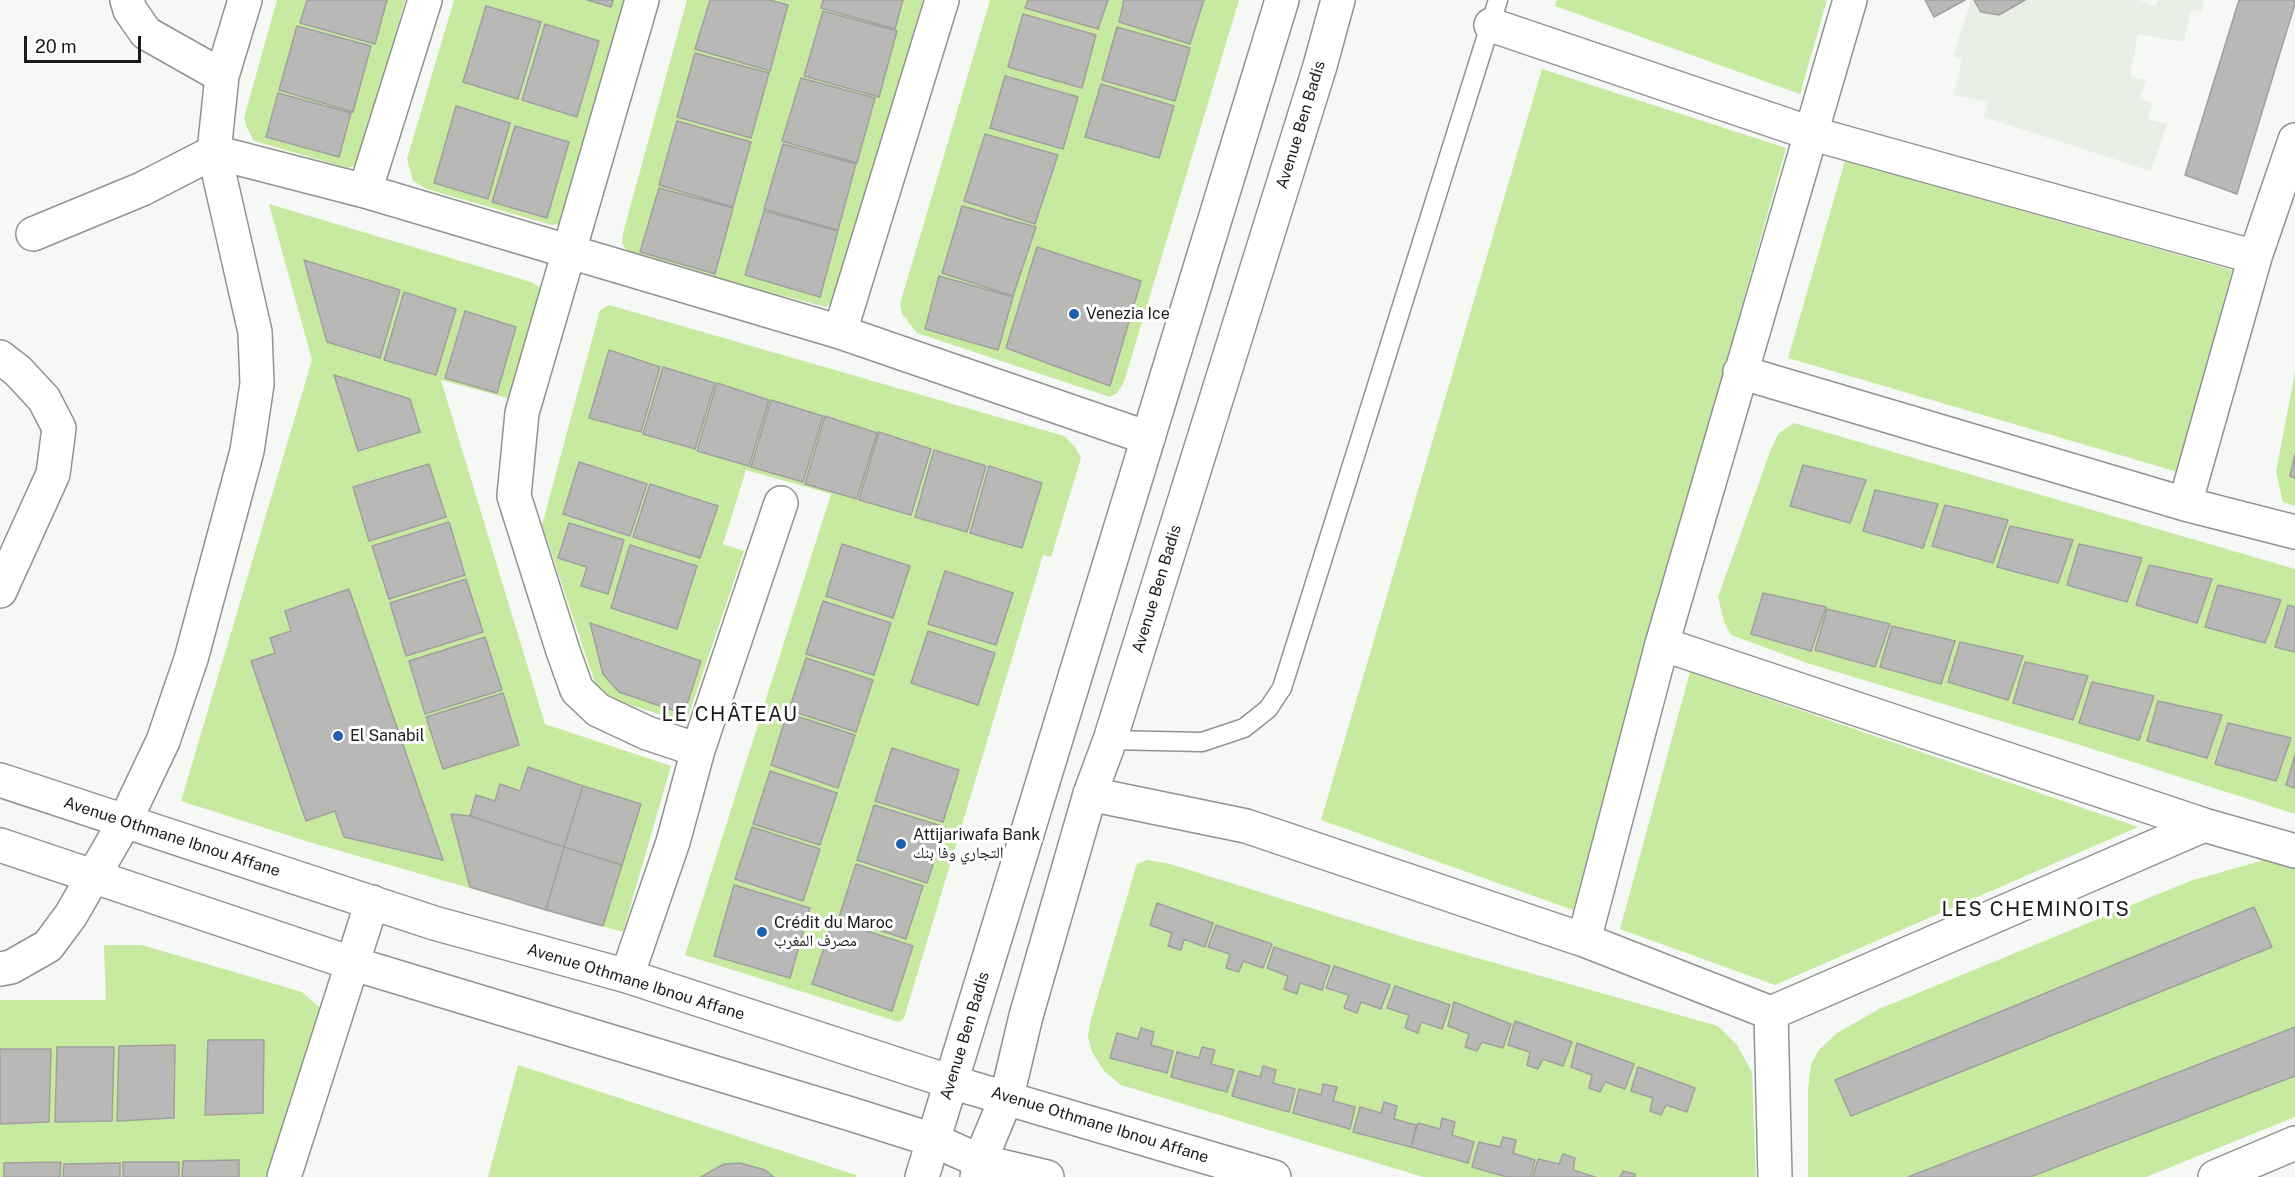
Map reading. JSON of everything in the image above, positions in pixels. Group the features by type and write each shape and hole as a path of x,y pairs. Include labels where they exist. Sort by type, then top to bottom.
{"street":[{"path":"127,0 130,10 146,33 222,76"},
{"path":"0,969 11,967 48,946 71,915 125,821 163,741 191,658 247,451 257,384 255,332 214,152 222,76 245,0"},
{"path":"365,191 425,0"},
{"path":"642,0 522,413 514,496 562,651 577,690 598,710 648,734 698,750"},
{"path":"840,332 942,0"},
{"name":"Avenue Ben Badis","path":"922,1177 1282,0"},
{"name":"Avenue Ben Badis","path":"978,1169 1007,1096 1026,1016 1090,794 1110,740 1316,78 1338,0"},
{"path":"1584,940 1662,644 1850,0"},
{"path":"1494,13 1810,133 2255,257"},
{"path":"2185,504 2255,257 2295,140"},
{"path":"33,234 142,189 214,152 365,191 840,332 1148,438"},
{"path":"0,357 18,371 44,399 59,428 53,474 7,555 0,591"},
{"path":"1740,372 2185,504 2295,532"},
{"path":"627,976 673,842 698,750 782,503"},
{"path":"1662,644 2205,825 2295,850"},
{"name":"Avenue Othmane Ibnou Affane","path":"0,780 434,923 627,976 951,1082 1007,1096 1274,1177"},
{"path":"1090,794 1246,826 1584,940 1771,1013 2205,825"},
{"path":"0,845 351,963 933,1140 978,1169 1047,1177"},
{"path":"284,1177 372,902"},
{"path":"1771,1013 1775,1177"},
{"path":"2215,1177 2295,1143"}],"lane":[{"path":"1110,740 1202,741 1244,728 1268,709 1282,688 1494,13"}],"shaded area":[{"path":"1971,0 1974,0 1981,12 1999,15 2025,0 2139,0 2155,6 2158,0 2204,0 2202,11 2191,10 2184,42 2138,34 2130,76 2146,80 2140,99 2152,103 2148,119 2167,124 2151,171 1984,117 1987,102 1954,95 1962,59 1953,57"}],"green space":[{"path":"277,0 405,0 361,155 354,166 348,168 254,141 247,128 244,118"},
{"path":"454,0 630,0 568,216 559,224 551,225 427,189 413,181 407,159"},
{"path":"687,0 923,0 839,287 834,299 826,307 630,256 622,243"},
{"path":"990,0 1239,0 1124,382 1117,393 1110,397 917,333 902,314 900,304"},
{"path":"1557,0 1827,0 1800,94 1555,6"},
{"path":"1542,69 1786,148 1573,910 1321,820"},
{"path":"1845,161 2232,270 2178,472 1788,358"},
{"path":"269,204 531,282 543,293 511,399 441,380 545,724 671,766 623,932 309,842 181,801 312,360"},
{"path":"609,305 1064,436 1075,447 1081,458 1051,557 1043,555 904,1018 899,1022 685,955 831,494 746,470 723,544 744,551 686,723 615,700 600,690 595,683 542,525 600,310"},
{"path":"2295,373 2295,506 2283,502 2276,472"},
{"path":"1794,423 2295,569 2295,814 2077,744 1807,663 1731,635 1724,622 1718,597 1771,449 1779,433"},
{"path":"1690,672 2138,827 1775,985 1620,929"},
{"path":"2282,855 2295,859 2295,1117 2146,1177 1808,1177 1808,1088 1811,1064 1819,1050 1837,1033 1879,1009 2190,881"},
{"path":"1147,860 1170,864 1410,939 1718,1026 1737,1045 1752,1072 1756,1177 1423,1177 1121,1085 1104,1071 1092,1052 1088,1037 1091,1019 1137,864"},
{"path":"104,945 142,945 302,992 319,1007 321,1019 272,1177 0,1177 0,1000 106,1000"},
{"path":"518,1065 856,1175 856,1177 488,1177"}],"building":[{"path":"307,0 387,0 375,44 300,23"},
{"path":"587,0 613,0 611,7"},
{"path":"710,0 770,0 788,5 770,71 695,49"},
{"path":"823,0 903,0 895,29 821,8"},
{"path":"1028,0 1108,0 1098,29 1025,8"},
{"path":"1124,0 1204,0 1190,44 1119,22"},
{"path":"1925,0 1965,0 1934,17"},
{"path":"1974,0 2025,0 1999,15 1981,12"},
{"path":"2239,0 2294,0 2295,4 2237,194 2185,175"},
{"path":"486,6 541,22 518,99 463,82"},
{"path":"823,11 897,31 879,97 804,76"},
{"path":"1023,14 1096,35 1082,88 1008,67"},
{"path":"545,24 599,41 577,117 522,100"},
{"path":"297,26 371,46 353,112 279,90"},
{"path":"1117,27 1190,48 1175,101 1102,80"},
{"path":"695,53 769,73 751,138 677,117"},
{"path":"1005,76 1078,97 1063,149 990,128"},
{"path":"801,78 875,98 857,163 782,141"},
{"path":"1101,84 1174,106 1159,158 1085,137"},
{"path":"278,93 351,113 339,157 266,137"},
{"path":"456,106 510,123 488,199 434,183"},
{"path":"677,121 751,142 733,207 659,185"},
{"path":"515,126 569,142 547,218 492,202"},
{"path":"985,134 1058,155 1035,224 964,201"},
{"path":"783,144 856,164 838,230 764,209"},
{"path":"659,188 733,208 715,274 640,252"},
{"path":"962,206 1036,227 1013,296 942,273"},
{"path":"764,211 838,231 820,297 745,275"},
{"name":"Venezia Ice","path":"1037,247 1141,281 1110,386 1006,348"},
{"path":"304,260 400,290 380,358 327,342"},
{"path":"939,276 1013,297 998,350 925,329"},
{"path":"404,292 456,309 436,375 384,360"},
{"path":"465,311 516,327 497,393 445,378"},
{"path":"609,350 660,367 641,432 589,418"},
{"path":"663,367 715,383 695,449 643,434"},
{"path":"334,375 410,399 420,432 358,451"},
{"path":"717,383 769,400 749,466 697,451"},
{"path":"771,400 823,416 803,482 751,467"},
{"path":"825,416 877,433 857,499 805,484"},
{"path":"879,432 931,449 911,515 859,500"},
{"path":"934,450 986,466 967,532 915,517"},
{"path":"2295,454 2295,478 2290,476"},
{"path":"579,462 647,484 630,536 563,514"},
{"path":"429,464 446,517 369,541 353,487"},
{"path":"1803,465 1866,480 1850,523 1790,506"},
{"path":"989,466 1042,483 1022,548 970,533"},
{"path":"650,484 718,506 700,558 633,537"},
{"path":"1875,490 1938,504 1923,548 1863,531"},
{"path":"1945,505 2008,520 1993,563 1932,546"},
{"path":"449,522 465,575 389,599 372,546"},
{"path":"569,523 624,540 608,594 581,586 587,567 558,558"},
{"path":"2010,526 2073,540 2058,583 1997,567"},
{"path":"842,544 910,566 893,618 826,596"},
{"path":"2079,544 2142,558 2127,602 2067,585"},
{"path":"630,545 697,566 677,629 611,608"},
{"path":"2149,565 2212,579 2197,623 2136,605"},
{"path":"945,571 1013,593 996,645 928,624"},
{"path":"466,579 483,632 406,656 390,603"},
{"path":"2218,585 2281,600 2265,643 2205,627"},
{"name":"El Sanabil","path":"349,589 443,860 344,837 335,811 306,821 251,661 275,653 270,638 291,631 285,611"},
{"path":"1763,593 1826,607 1811,651 1751,634"},
{"path":"823,601 891,623 874,675 806,654"},
{"path":"2288,605 2295,607 2295,652 2275,647"},
{"path":"1827,609 1890,624 1875,667 1815,650"},
{"path":"590,623 701,661 684,714 619,692 603,674"},
{"path":"1892,626 1955,641 1941,684 1880,667"},
{"path":"928,631 995,653 978,705 911,683"},
{"path":"485,637 502,690 425,714 409,661"},
{"path":"1960,642 2023,656 2008,700 1948,682"},
{"path":"806,658 873,680 856,732 789,710"},
{"path":"2025,662 2088,676 2073,720 2013,703"},
{"path":"2092,682 2154,696 2139,740 2079,723"},
{"path":"503,693 519,745 443,769 426,717"},
{"path":"2158,701 2222,715 2207,758 2147,741"},
{"path":"787,713 855,735 838,788 771,765"},
{"path":"2228,723 2291,738 2276,781 2215,764"},
{"path":"892,748 959,770 943,822 875,801"},
{"path":"2295,755 2295,788 2286,785"},
{"path":"528,767 583,786 564,847 470,816 476,795 495,801 500,784 520,791"},
{"path":"770,771 837,793 820,845 753,824"},
{"path":"583,786 641,804 622,865 564,847"},
{"name":"Attijariwafa Bank التجاري وفا بنك","path":"874,805 945,827 927,883 857,860"},
{"path":"451,814 470,816 564,847 546,910 470,887"},
{"path":"752,827 820,849 803,901 735,879"},
{"path":"564,847 622,865 603,926 546,910"},
{"path":"856,864 923,886 906,939 839,917"},
{"name":"Crédit du Maroc مصرف المغرب","path":"734,885 810,908 790,978 714,956"},
{"path":"1157,903 1213,923 1205,947 1184,939 1181,950 1168,946 1172,933 1150,925"},
{"path":"2254,907 2272,947 1851,1116 1835,1080"},
{"path":"833,920 913,946 892,1011 812,984"},
{"path":"1216,925 1272,944 1263,968 1243,961 1239,972 1226,968 1230,954 1208,947"},
{"path":"1274,947 1330,966 1322,990 1300,983 1297,994 1284,989 1288,976 1267,968"},
{"path":"1334,966 1390,985 1381,1009 1361,1002 1357,1013 1344,1008 1349,995 1326,988"},
{"path":"1395,986 1450,1005 1442,1029 1421,1022 1418,1033 1405,1028 1409,1015 1387,1008"},
{"path":"1454,1002 1511,1024 1503,1048 1482,1042 1477,1051 1465,1047 1469,1034 1448,1026"},
{"path":"1515,1021 1572,1042 1563,1066 1543,1059 1538,1069 1527,1065 1530,1052 1508,1045"},
{"path":"2295,1027 2295,1076 2030,1177 1908,1177"},
{"path":"1141,1028 1154,1032 1151,1045 1173,1051 1167,1073 1110,1058 1117,1033 1138,1039"},
{"path":"208,1040 264,1040 263,1113 205,1115"},
{"path":"1577,1043 1634,1064 1625,1089 1605,1082 1600,1092 1589,1088 1592,1075 1571,1067"},
{"path":"175,1045 174,1118 117,1121 119,1046"},
{"path":"57,1047 114,1047 112,1121 55,1122"},
{"path":"1202,1047 1215,1050 1211,1064 1234,1070 1227,1092 1171,1077 1177,1052 1199,1058"},
{"path":"0,1049 51,1049 49,1122 0,1124"},
{"path":"1263,1066 1276,1070 1273,1083 1295,1089 1289,1112 1232,1096 1239,1071 1260,1077"},
{"path":"1638,1067 1695,1088 1687,1112 1666,1105 1661,1115 1650,1111 1653,1098 1631,1091"},
{"path":"1323,1084 1337,1087 1333,1101 1355,1107 1350,1129 1293,1113 1299,1089 1321,1095"},
{"path":"1384,1102 1397,1106 1394,1119 1416,1125 1411,1147 1353,1132 1360,1107 1381,1113"},
{"path":"1442,1118 1455,1122 1452,1135 1474,1142 1468,1163 1411,1147 1418,1123 1440,1129"},
{"path":"1503,1137 1516,1140 1513,1153 1535,1160 1531,1177 1507,1177 1472,1167 1479,1142 1500,1147"},
{"path":"1563,1154 1575,1158 1573,1170 1595,1177 1533,1177 1538,1159 1559,1164"},
{"path":"239,1160 239,1177 182,1177 183,1161"},
{"path":"61,1162 60,1177 4,1177 4,1163"},
{"path":"123,1162 179,1162 179,1177 123,1177"},
{"path":"120,1163 120,1177 63,1177 64,1164"},
{"path":"740,1163 765,1170 774,1177 701,1177 724,1164"},
{"path":"1623,1171 1635,1174 1635,1177 1620,1177"}],"place":[{"name":"Venezia Ice","path":"1074,314"},
{"name":"El Sanabil","path":"338,736"},
{"name":"Attijariwafa Bank التجاري وفا بنك","path":"901,844"},
{"name":"Crédit du Maroc مصرف المغرب","path":"762,932"}],"district":[{"name":"LE CHÂTEAU","path":"730,715"},
{"name":"LES CHEMINOITS","path":"2036,910"}]}
